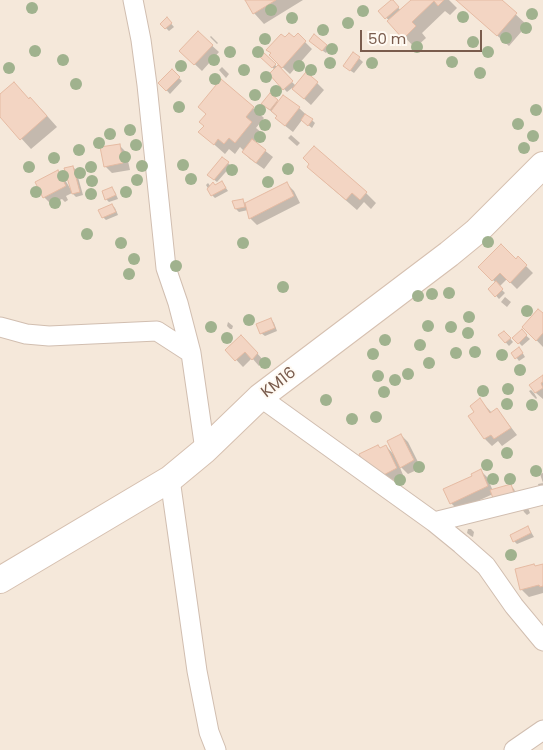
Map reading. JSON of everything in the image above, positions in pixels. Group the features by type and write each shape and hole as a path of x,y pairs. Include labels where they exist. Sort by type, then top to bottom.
{"street":[{"path":"133,0 148,94 166,268 178,303 191,353 205,450"},
{"name":"KM16","path":"0,580 170,479 205,450 260,397 456,248 543,165"},
{"path":"157,331 178,303"},
{"path":"0,327 26,334 49,336 157,331 191,353"},
{"path":"260,397 462,544 486,566 514,606 543,641"},
{"path":"170,479 197,671 209,732 216,750"},
{"path":"434,522 543,495"},
{"path":"514,750 543,730"}],"shaded area":[{"path":"0,0 543,0 543,750 0,750"}],"building":[{"path":"245,0 276,0 253,14"},
{"path":"391,0 399,7 385,19 378,11"},
{"path":"411,0 444,0 438,6 434,1 412,22 416,26 403,39 387,21"},
{"path":"456,0 502,0 517,13 497,36"},
{"path":"167,17 172,23 165,29 160,24"},
{"path":"198,31 213,45 194,65 179,51"},
{"path":"289,33 294,37 298,33 306,41 282,68 269,55 271,53 266,50 281,34 285,37"},
{"path":"314,34 327,45 322,51 309,41"},
{"path":"263,52 276,64 272,68 259,56"},
{"path":"353,52 360,57 350,71 343,66"},
{"path":"278,65 293,81 283,90 269,74"},
{"path":"172,69 180,77 166,91 158,83"},
{"path":"306,72 318,82 304,99 292,89"},
{"path":"221,79 254,107 246,117 252,122 235,143 229,138 224,144 218,139 214,145 198,132 204,126 199,122 206,114 198,107"},
{"path":"14,82 47,116 20,140 0,117 0,94"},
{"path":"270,93 278,100 270,110 261,104"},
{"path":"283,95 300,107 285,126 275,118 277,116 271,111"},
{"path":"305,114 313,119 308,126 301,120"},
{"path":"252,139 266,150 256,163 242,152"},
{"path":"120,144 123,163 104,167 100,147"},
{"path":"314,146 367,192 360,200 352,193 346,200 307,167 309,164 303,158"},
{"path":"222,157 229,162 214,180 207,175"},
{"path":"73,166 80,192 72,194 64,168"},
{"path":"58,170 66,186 43,198 35,182"},
{"path":"222,181 226,188 211,196 207,189 213,182 215,185"},
{"path":"287,182 294,196 249,219 245,203"},
{"path":"112,187 116,195 105,200 102,191"},
{"path":"243,199 245,207 235,209 232,201"},
{"path":"112,204 116,212 102,218 98,210"},
{"path":"501,244 516,259 518,256 527,265 510,283 500,273 492,281 478,267"},
{"path":"496,281 503,289 495,297 488,289"},
{"path":"538,309 543,313 543,333 536,341 522,327"},
{"path":"271,318 275,328 260,334 256,324"},
{"path":"522,329 527,335 518,344 512,338"},
{"path":"504,331 511,338 505,343 498,335"},
{"path":"241,335 258,353 252,360 245,352 235,361 225,350"},
{"path":"519,347 523,353 515,359 511,353"},
{"path":"543,375 543,382 541,383 543,388 535,393 529,385"},
{"path":"480,398 490,413 497,408 511,428 494,439 491,435 484,439 468,416 474,412 470,406"},
{"path":"401,434 414,460 400,468 387,441"},
{"path":"378,445 380,448 386,445 397,468 372,481 359,454"},
{"path":"481,469 488,486 450,504 443,489 472,476 471,474"},
{"path":"511,484 515,496 494,501 490,490"},
{"path":"528,526 531,533 513,542 510,535"},
{"path":"534,564 535,566 543,564 543,586 540,587 539,585 520,590 515,569"}]}
